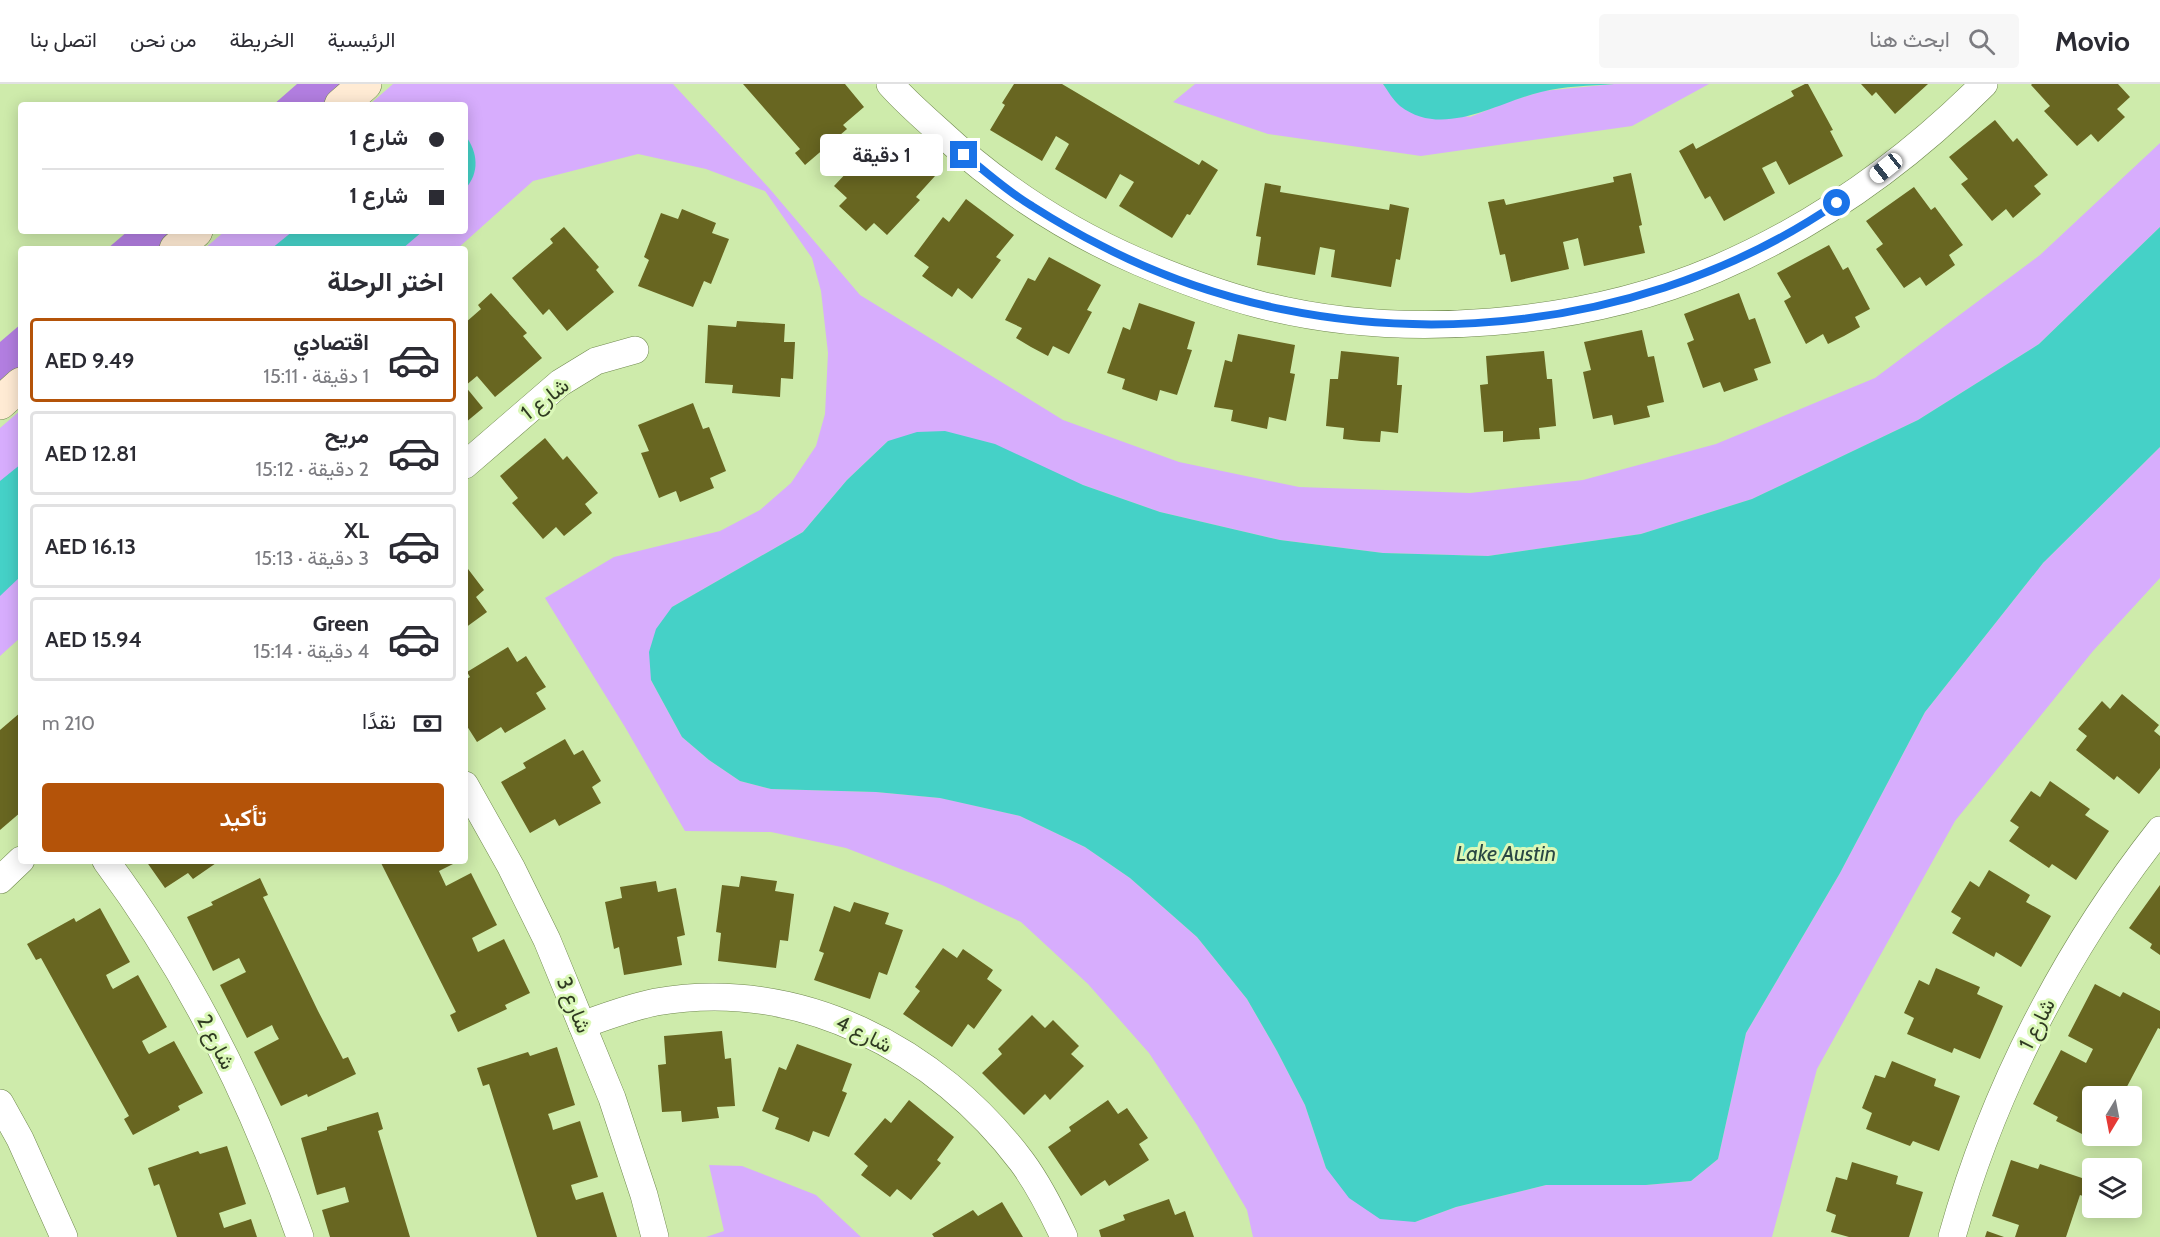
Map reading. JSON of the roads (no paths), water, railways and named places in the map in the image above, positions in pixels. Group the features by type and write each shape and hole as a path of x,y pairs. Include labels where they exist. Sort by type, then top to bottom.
{"street":[{"path":"343,102 364,84"},
{"path":"903,88 964,155 1030,205 1103,246 1179,279 1263,306 1307,314 1350,321 1449,324 1525,318 1600,306 1658,290 1714,269 1779,238 1821,214 1870,181 1984,84"},
{"path":"179,246 193,234"},
{"name":"شارع 1","path":"468,462 560,383 596,361 635,350"},
{"path":"0,403 18,387"},
{"name":"شارع 3","path":"468,790 511,867 547,940 612,1098 655,1237"},
{"name":"شارع 1","path":"1952,1237 1991,1120 2038,1019 2094,922 2160,830"},
{"path":"0,879 18,863"},
{"name":"شارع 2","path":"108,864 159,940 203,1015 262,1139 300,1237"},
{"name":"شارع 4","path":"582,1025 656,1002 695,998 734,998 772,1002 810,1010 847,1023 882,1040 916,1061 952,1088 990,1123 1023,1163 1065,1237"},
{"path":"0,1103 20,1139 64,1237"}],"water":[{"path":"1383,84 1614,84 1550,90 1470,116 1434,119 1417,115 1400,106"},
{"path":"468,140 473,148 476,162 468,185"},
{"name":"Lake Austin","path":"2160,227 2160,447 2043,563 1925,712 1840,873 1746,1033 1718,1159 1691,1181 1646,1185 1546,1185 1456,1207 1415,1222 1380,1219 1349,1198 1326,1168 1305,1105 1247,999 1197,937 1130,878 1085,847 1020,816 940,798 876,792 771,789 740,781 709,760 682,737 651,680 649,652 656,629 672,607 803,532 847,480 888,441 917,432 945,431 995,444 1083,485 1160,512 1280,540 1383,553 1488,556 1641,534 1752,499 1918,420 2039,344"},
{"path":"289,234 420,234 406,246 275,246"},
{"path":"18,466 18,579 0,596 0,481"}]}
